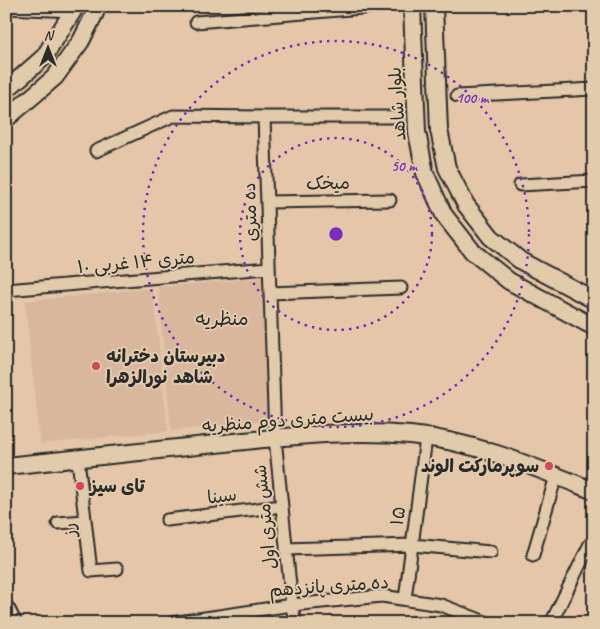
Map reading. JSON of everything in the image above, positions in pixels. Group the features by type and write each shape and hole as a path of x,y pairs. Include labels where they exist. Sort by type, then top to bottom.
{"main road":[{"path":"6,119 55,77 81,41 96,6"},
{"name":"بلوار شاهد","path":"412,6 417,132 425,174 444,215 472,252 508,281 594,326"},
{"path":"434,6 439,130 447,168 466,205 491,237 521,261 594,300"},
{"path":"6,90 44,58 73,9"},
{"path":"416,117 439,117"},
{"name":"بیست متری دوم منظریه","path":"6,466 346,432 410,435 471,446 537,468 594,491"},
{"path":"6,609 14,623"}],"street":[{"path":"196,22 276,11 386,6"},
{"path":"6,8 73,9"},
{"path":"457,96 594,89"},
{"path":"96,151 173,116 397,117"},
{"name":"ده متری","path":"264,117 275,438"},
{"path":"520,186 594,181"},
{"name":"میخک","path":"267,202 390,200"},
{"name":"۱۰ متری ۱۴ غربی","path":"6,290 269,268"},
{"path":"270,293 400,288"},
{"name":"شش متری اول","path":"275,438 295,623"},
{"name":"۱۵","path":"405,599 426,438"},
{"name":"رز","path":"78,459 91,571 116,569"},
{"path":"532,555 556,476"},
{"name":"سینا","path":"167,520 282,506"},
{"path":"58,523 85,521"},
{"path":"552,623 590,544"},
{"path":"286,549 412,545 491,552"},
{"name":"ده متری پانزدهم","path":"171,623 292,605 382,596 441,605 488,623"}],"shaded area":[{"path":"262,278 268,421 171,431 158,287"},
{"name":"دبیرستان دخترانه شاهد نورالزهرا","path":"153,288 168,431 40,444 25,301"}],"place":[{"name":"دبیرستان دخترانه شاهد نورالزهرا","path":"96,366"},
{"name":"سوپرمارکت الوند","path":"549,466"},
{"name":"تای سیز","path":"80,486"}],"district":[{"name":"منظریه","path":"222,319"}]}
